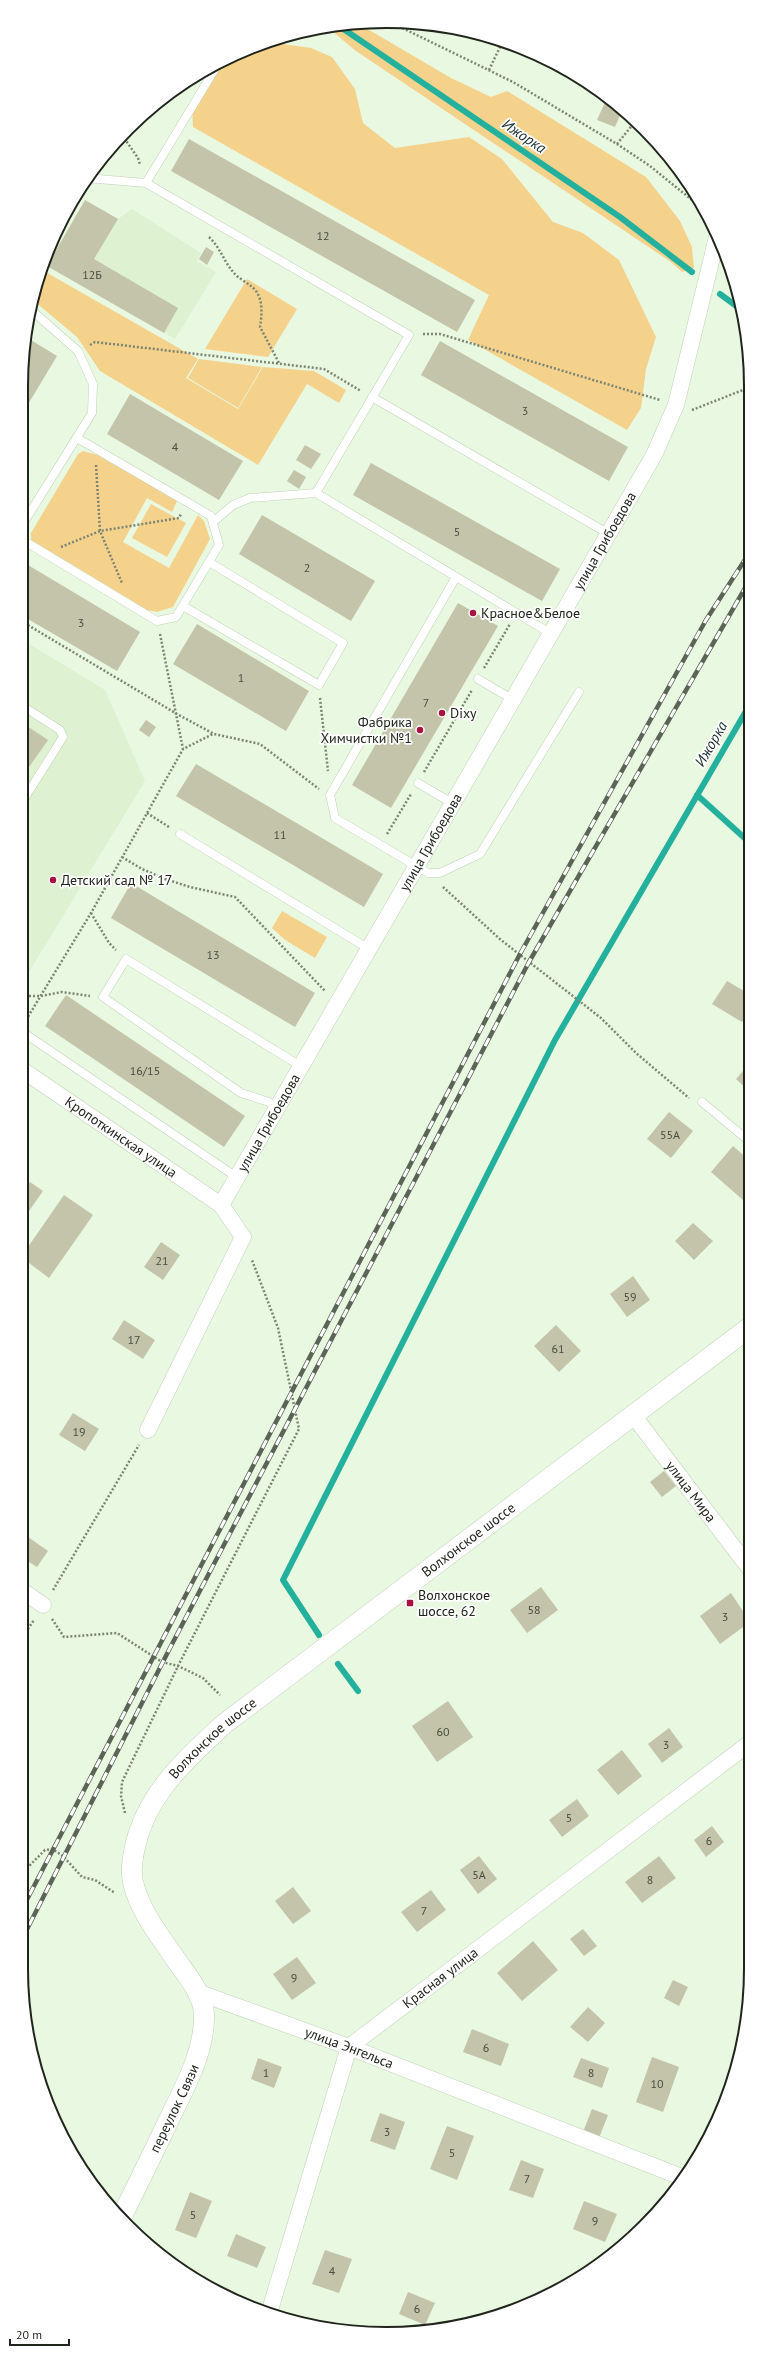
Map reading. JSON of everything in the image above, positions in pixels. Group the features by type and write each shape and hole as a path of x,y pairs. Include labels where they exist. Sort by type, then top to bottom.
{"street":[{"name":"улица Грибоедова","path":"221,1205 369,950 422,870 452,803 654,455 676,405 715,245"},
{"name":"Кропоткинская улица","path":"28,1074 221,1205"},
{"path":"148,1430 244,1237 221,1205"},
{"name":"Волхонское шоссе","path":"140,1903 132,1882 136,1838 146,1814 162,1788 181,1764 224,1724 744,1331"},
{"name":"улица Мира","path":"633,1414 744,1561"},
{"path":"28,1595 43,1605"},
{"name":"Красная улица","path":"349,2047 744,1747"},
{"path":"140,1903 197,1992"},
{"name":"улица Энгельса","path":"197,1992 349,2047 678,2176"},
{"name":"переулок Связи","path":"124,2212 191,2073 201,2041 204,2014 197,1992"},
{"path":"271,2308 349,2047"}],"lane":[{"path":"146,183 212,73"},
{"path":"94,179 146,183 409,335 316,493"},
{"path":"28,516 92,413 94,384 78,351 35,314"},
{"path":"372,397 609,534"},
{"path":"28,543 157,621 176,617 219,546 211,516 187,504 77,438"},
{"path":"212,522 233,505 250,498 316,493 550,633"},
{"path":"183,606 319,685 343,643 210,562"},
{"path":"456,577 330,795 335,818 422,870 440,873 480,854 579,692"},
{"path":"478,679 512,699"},
{"path":"28,709 60,730 63,737 28,793"},
{"path":"418,783 452,803"},
{"path":"180,834 369,950"},
{"path":"278,1108 269,1102 241,1093 103,997 126,959 302,1067"},
{"path":"28,1036 238,1178"},
{"path":"702,1102 744,1137"}],"path":[{"path":"404,29 489,70 617,144 650,166 692,200"},
{"path":"489,70 500,47"},
{"path":"617,144 632,126"},
{"path":"126,141 138,158 146,183"},
{"path":"208,235 217,244 234,273 254,288 260,298 262,317 260,327 279,363"},
{"path":"409,335 440,334 676,405"},
{"path":"78,351 94,342 279,363 324,370 372,397"},
{"path":"692,411 744,389"},
{"path":"95,448 100,531 132,606"},
{"path":"46,554 100,531 179,518 187,504"},
{"path":"381,845 516,613"},
{"path":"157,621 183,749"},
{"path":"28,625 177,714 214,734 260,744 310,784 330,795"},
{"path":"319,685 330,795"},
{"path":"28,1016 42,996 91,913 183,749 214,734"},
{"path":"147,813 180,834"},
{"path":"122,857 142,869 190,887 235,897 243,903 304,971 331,997"},
{"path":"422,870 501,940 601,1018 636,1053 692,1102 702,1102"},
{"path":"91,913 108,943 126,959"},
{"path":"28,996 42,996 62,992 103,997"},
{"path":"123,1818 125,1812 121,1796 122,1782 178,1666 299,1429 278,1328 244,1237"},
{"path":"28,1628 148,1430"},
{"path":"43,1605 64,1637 117,1633 162,1662 178,1666 203,1678 220,1695"},
{"path":"28,1866 40,1853 45,1850 52,1849 63,1856 82,1877 94,1880 116,1894"},
{"path":"114,1887 121,1906 128,1908 140,1903"}],"shaded area":[{"path":"367,29 451,78 491,97 507,91 646,177 680,221 692,247 694,268 682,272 671,262 356,51 333,32"},
{"path":"281,44 311,48 332,57 355,89 363,123 395,148 469,137 502,159 553,222 583,233 619,260 656,337 646,369 641,408 627,430 468,340 489,295 193,127 192,108 220,69 228,65 249,55"},
{"path":"85,200 118,219 132,209 201,253 197,261 216,272 175,339 49,267 52,257"},
{"path":"47,273 198,359 186,378 238,409 263,367 314,371 346,390 339,403 307,384 258,465 100,371 77,337 38,304"},
{"path":"247,279 297,309 268,357 205,349"},
{"path":"199,359 262,367 238,408 188,378"},
{"path":"83,451 101,456 177,501 172,512 147,498 123,542 169,568 198,515 204,521 210,539 173,607 157,612 147,610 31,540 31,533 78,454"},
{"path":"151,504 186,523 167,557 132,538"},
{"name":"Детский сад № 17","path":"28,643 105,690 145,781 28,973"},
{"path":"282,911 327,937 315,958 285,940 272,928"}],"building":[{"path":"605,103 620,115 615,127 597,120"},
{"path":"189,139 475,300 457,332 171,171"},
{"path":"85,200 118,219 94,259 178,308 164,333 49,267 52,257"},
{"path":"206,247 214,252 207,265 199,259"},
{"path":"31,340 57,356 28,404"},
{"path":"440,341 628,447 609,481 421,375"},
{"path":"130,394 243,461 219,500 107,434"},
{"path":"305,445 321,454 311,469 296,460"},
{"path":"371,463 560,569 542,601 353,495"},
{"path":"294,470 306,477 299,489 287,481"},
{"path":"262,515 375,581 351,621 239,554"},
{"path":"28,565 140,632 117,671 28,619"},
{"path":"458,603 498,626 391,808 352,785"},
{"path":"197,624 309,691 286,731 173,664"},
{"path":"146,720 156,727 149,737 139,730"},
{"path":"28,727 48,740 28,769"},
{"path":"196,764 383,874 364,907 176,796"},
{"path":"131,883 315,993 295,1027 111,918"},
{"path":"727,981 744,991 744,1019 742,1022 712,1004"},
{"path":"66,995 245,1116 224,1147 45,1026"},
{"path":"744,1070 744,1086 736,1079"},
{"path":"669,1112 693,1131 671,1158 647,1139"},
{"path":"733,1146 744,1156 743,1200 711,1172"},
{"path":"30,1182 43,1191 29,1211 28,1210 28,1185"},
{"path":"64,1195 93,1215 49,1278 28,1262 28,1247"},
{"path":"693,1223 713,1241 694,1260 675,1241"},
{"path":"161,1242 180,1255 163,1280 144,1267"},
{"path":"633,1276 650,1300 627,1317 610,1294"},
{"path":"124,1320 155,1340 143,1359 112,1339"},
{"path":"556,1325 581,1351 559,1372 534,1346"},
{"path":"73,1413 99,1429 85,1451 59,1435"},
{"path":"664,1471 676,1486 662,1497 650,1482"},
{"path":"28,1537 48,1551 37,1567 28,1561"},
{"path":"541,1587 558,1610 527,1633 510,1610"},
{"path":"731,1593 744,1613 744,1626 720,1644 700,1616"},
{"path":"448,1701 473,1737 437,1762 412,1726"},
{"path":"669,1728 683,1747 662,1763 648,1744"},
{"path":"622,1750 642,1776 618,1795 597,1770"},
{"path":"577,1799 589,1816 562,1837 549,1820"},
{"path":"712,1826 724,1842 706,1857 694,1840"},
{"path":"479,1856 497,1879 478,1894 460,1870"},
{"path":"659,1856 676,1878 642,1903 625,1882"},
{"path":"293,1887 311,1911 293,1924 275,1901"},
{"path":"431,1890 446,1910 417,1932 401,1912"},
{"path":"583,1929 597,1946 584,1956 570,1939"},
{"path":"533,1941 558,1970 522,2001 497,1973"},
{"path":"297,1957 316,1983 292,2000 273,1974"},
{"path":"673,1980 688,1987 679,2006 664,1998"},
{"path":"588,2007 605,2023 588,2042 570,2027"},
{"path":"472,2029 509,2044 501,2066 463,2052"},
{"path":"652,2057 679,2067 663,2112 636,2102"},
{"path":"258,2058 282,2067 274,2088 251,2079"},
{"path":"581,2058 609,2068 602,2088 573,2077"},
{"path":"592,2109 608,2115 599,2138 583,2132"},
{"path":"380,2113 405,2122 395,2150 370,2141"},
{"path":"447,2126 474,2136 457,2180 430,2169"},
{"path":"521,2160 544,2169 533,2198 509,2190"},
{"path":"190,2192 212,2201 196,2238 175,2230"},
{"path":"584,2201 617,2214 605,2242 573,2229"},
{"path":"236,2234 266,2247 257,2268 227,2256"},
{"path":"325,2250 352,2259 339,2293 312,2284"},
{"path":"408,2292 435,2303 425,2325 399,2314"}],"waterway":[{"name":"Ижорка","path":"346,30 620,217 692,272"},
{"name":"Ижорка","path":"720,294 735,305"},
{"path":"319,1635 283,1580 555,1040 744,715"},
{"path":"697,795 744,837"},
{"path":"338,1664 358,1691"}],"railway":[{"path":"28,1898 520,954 706,620 744,561"},
{"path":"28,1927 171,1646 529,962 744,590"}],"place":[{"name":"Красное&Белое","path":"473,613"},
{"name":"Dixy","path":"442,713"},
{"name":"Фабрика Химчистки №1","path":"420,730"},
{"name":"Детский сад № 17","path":"53,880"},
{"name":"Волхонское шоссе, 62","path":"410,1603"}]}
